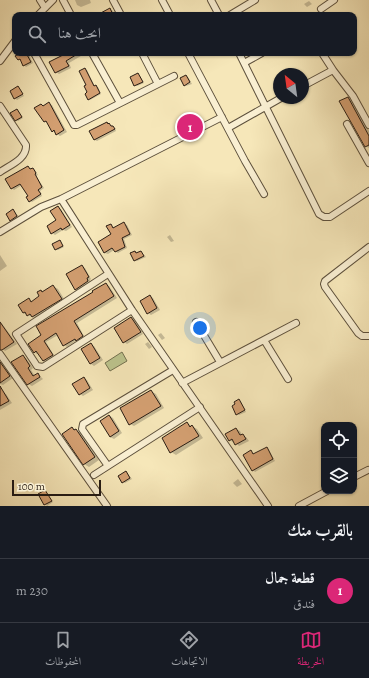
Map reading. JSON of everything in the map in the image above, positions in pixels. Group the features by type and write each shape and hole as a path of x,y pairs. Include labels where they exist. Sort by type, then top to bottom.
{"street":[{"path":"40,0 45,8"},
{"path":"41,12 53,0"},
{"path":"63,0 70,12"},
{"path":"113,0 119,12"},
{"path":"162,0 168,12"},
{"path":"211,0 217,12"},
{"path":"235,12 255,0"},
{"path":"321,9 334,0"},
{"path":"0,61 12,45"},
{"path":"36,56 72,124 74,125 77,125 174,76"},
{"path":"94,56 120,103"},
{"path":"144,56 158,84"},
{"path":"190,56 264,194"},
{"path":"240,56 319,214 324,217 330,217 369,191"},
{"path":"244,63 257,56"},
{"path":"324,56 353,96 369,125"},
{"path":"309,83 333,70"},
{"path":"228,128 273,102"},
{"path":"0,106 26,145 26,151 23,157 0,172"},
{"path":"0,232 41,207 61,199 222,117"},
{"path":"347,124 369,163"},
{"path":"61,199 132,310 268,506"},
{"path":"369,247 325,281 324,284 358,333 362,336 369,336"},
{"path":"108,274 16,334 37,366 43,367 132,310"},
{"path":"196,322 220,362"},
{"path":"182,383 296,323"},
{"path":"264,340 288,379"},
{"path":"0,354 107,506"},
{"path":"108,466 82,429 83,424 173,370"},
{"path":"94,475 200,407"},
{"path":"357,476 368,470"},
{"path":"299,506 322,494"}],"green space":[{"path":"122,352 127,361 110,371 105,363"}],"building":[{"path":"110,8 112,12 103,12"},
{"path":"15,56 28,56 31,62 23,66 20,59 18,60"},
{"path":"61,56 74,56 66,61 69,66 55,73 49,62"},
{"path":"85,68 94,86 96,85 100,93 88,100 85,94 87,92 84,86 86,85 79,71"},
{"path":"138,73 143,82 134,86 130,77"},
{"path":"186,75 190,82 184,86 180,78"},
{"path":"18,86 23,94 14,99 10,91"},
{"path":"348,97 369,136 369,145 365,147 339,101"},
{"path":"49,102 64,130 56,135 54,130 52,132 46,121 44,122 34,108 41,104 43,106"},
{"path":"17,109 22,117 15,121 10,113"},
{"path":"107,122 115,129 94,140 89,131"},
{"path":"28,166 30,169 33,168 42,187 38,190 41,194 29,202 26,197 28,196 20,184 11,189 5,179"},
{"path":"58,206 70,225 51,234 47,226 56,220 50,211"},
{"path":"13,209 17,216 10,221 6,214"},
{"path":"124,222 130,234 122,238 125,247 115,252 112,248 104,253 98,242 111,234 106,226 111,224 113,228"},
{"path":"60,240 63,246 55,250 52,244"},
{"path":"135,251 136,253 141,251 144,256 134,261 130,253"},
{"path":"82,265 89,277 87,278 88,281 75,290 66,274"},
{"path":"106,283 114,296 74,321 83,336 76,341 75,339 63,346 56,333 44,341 53,355 43,361 36,351 34,353 28,344 41,335 36,326"},
{"path":"53,285 62,299 32,317 30,314 27,316 25,312 23,313 18,305 29,298 31,302 39,296 37,292 41,290 42,292"},
{"path":"150,295 157,308 147,314 140,301"},
{"path":"131,317 141,332 123,343 114,328"},
{"path":"0,322 14,342 2,350 0,350"},
{"path":"91,343 100,358 90,364 81,349"},
{"path":"23,355 30,366 28,368 33,376 38,373 40,377 27,385 11,362"},
{"path":"0,362 10,376 0,383"},
{"path":"84,377 90,388 79,395 72,384"},
{"path":"0,386 9,401 0,406"},
{"path":"151,390 161,406 129,425 120,408"},
{"path":"239,399 245,410 236,415 232,406 235,404 234,402"},
{"path":"109,415 119,431 110,437 100,421"},
{"path":"187,422 190,427 192,425 199,436 170,453 162,438"},
{"path":"72,427 74,430 76,429 95,457 83,465 62,434"},
{"path":"236,428 240,435 243,434 246,439 235,445 232,439 229,441 225,434"},
{"path":"267,447 273,459 252,471 243,455 251,450 253,454"},
{"path":"126,471 130,478 122,483 118,476"},
{"path":"45,490 52,501 44,505 38,494"}],"place":[{"name":"قطعة جمال","path":"190,127"}]}
